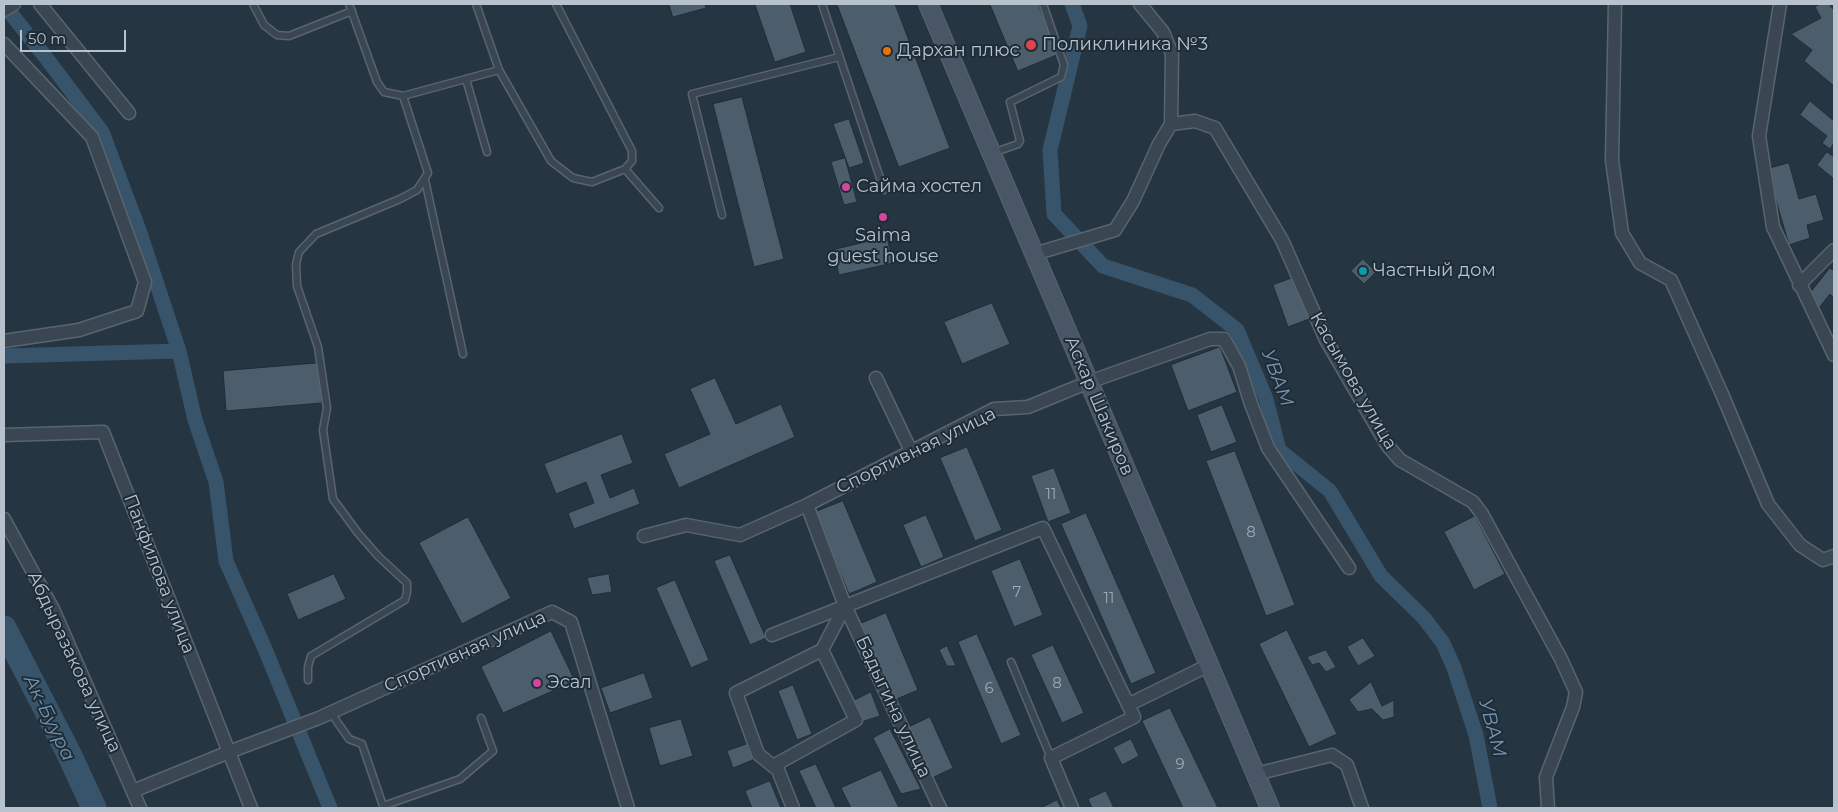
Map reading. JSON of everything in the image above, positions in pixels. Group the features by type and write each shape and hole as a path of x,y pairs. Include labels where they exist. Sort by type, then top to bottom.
{"main road":[{"name":"Аскар Шакиров","path":"928,4 1270,808"}],"street":[{"path":"4,10 14,4"},
{"path":"40,4 129,114"},
{"path":"1034,254 1115,230 1133,201 1159,144 1171,124 1172,54 1163,32 1140,4"},
{"path":"1616,4 1612,160 1622,233 1640,263 1671,280 1768,504 1800,545 1823,560 1834,556"},
{"path":"1780,4 1759,136 1773,227 1834,355"},
{"path":"4,44 92,137 145,282 137,311 79,330 4,341"},
{"name":"Касымова улица","path":"1171,124 1195,121 1215,128 1282,240 1326,340 1387,445 1400,460 1473,502 1482,514 1561,659 1576,692 1573,707 1546,777 1548,808"},
{"path":"1799,285 1834,250"},
{"name":"Спортивная улица","path":"644,536 686,525 740,535 808,504 994,409 1028,407 1089,382 1210,339 1224,339 1239,366 1268,448 1349,568"},
{"path":"876,378 911,450"},
{"name":"Панфилова улица","path":"4,435 103,432 250,808"},
{"name":"Бадыгина улица","path":"808,504 845,606 940,808"},
{"name":"Абдыразакова улица","path":"4,519 53,609 140,808"},
{"path":"772,635 1042,528 1134,717 1051,758 1072,808"},
{"path":"793,808 778,770 758,754 736,693 822,650 845,606"},
{"name":"Спортивная улица","path":"325,716 552,612 571,622 628,808"},
{"path":"773,766 856,720 822,650"},
{"path":"1128,705 1209,665"},
{"path":"133,791 325,716"},
{"path":"1256,774 1332,755 1347,765 1362,808"}],"lane":[{"path":"253,4 264,25 277,34 289,36 352,11"},
{"path":"349,4 377,82 384,92 403,96 498,70"},
{"path":"476,4 498,70 552,161 573,178 592,182 625,169 632,161 632,151 556,4"},
{"path":"822,4 884,190"},
{"path":"992,154 1018,144 1020,141 1010,102 1061,77 1063,72 1064,65 1043,4"},
{"path":"722,215 692,94 839,57"},
{"path":"466,79 487,152"},
{"path":"308,680 308,667 311,656 405,600 407,592 407,584 378,556 333,499 323,430 327,408 318,347 297,286 299,252 316,234 400,199 417,190 425,180 428,173 403,96"},
{"path":"625,169 659,208"},
{"path":"425,180 463,354"},
{"path":"1011,662 1051,758"},
{"path":"325,716 349,739 362,744 383,806 460,779 493,751 481,718"}],"building":[{"path":"669,4 705,4 706,8 673,17"},
{"path":"755,4 790,4 806,52 775,62"},
{"path":"837,4 895,4 950,148 899,167"},
{"name":"Поликлиника №3","path":"990,4 1038,4 1059,54 1018,71"},
{"path":"1820,4 1829,4 1834,10 1834,86 1804,61 1812,50 1791,34 1821,18 1815,7"},
{"path":"742,97 784,259 754,267 713,104"},
{"path":"1810,101 1834,121 1834,143 1830,149 1822,143 1827,136 1800,115"},
{"path":"849,119 864,163 849,168 833,124"},
{"path":"1827,152 1834,157 1834,179 1817,165"},
{"path":"845,158 857,202 844,205 831,162"},
{"path":"1789,163 1799,199 1816,194 1824,220 1807,225 1810,238 1789,245 1767,169"},
{"path":"887,237 893,263 839,275 833,250"},
{"name":"Частный дом","path":"1363,259 1376,272 1364,284 1351,271"},
{"path":"1830,268 1834,271 1834,298 1830,294 1819,308 1811,292"},
{"path":"1295,277 1309,319 1288,327 1273,285"},
{"path":"992,303 1010,344 962,364 944,322"},
{"path":"1220,347 1237,392 1188,411 1171,365"},
{"path":"319,363 322,403 226,411 223,371"},
{"path":"715,378 736,424 781,404 795,437 679,488 664,454 710,434 690,389"},
{"path":"1222,405 1237,442 1211,452 1197,415"},
{"path":"622,434 633,463 601,475 610,498 634,488 640,504 574,529 568,513 594,503 586,482 556,494 544,464"},
{"path":"967,447 1002,530 975,541 940,458"},
{"path":"1235,451 1295,605 1266,616 1206,461"},
{"path":"1054,468 1071,513 1048,522 1031,476"},
{"path":"843,501 877,582 849,594 815,512"},
{"path":"1086,513 1156,673 1131,684 1061,524"},
{"path":"926,515 944,557 921,567 903,525"},
{"path":"1475,516 1505,574 1474,590 1444,532"},
{"path":"468,517 511,598 462,624 419,543"},
{"path":"730,555 766,638 750,645 714,561"},
{"path":"1020,559 1043,615 1014,627 991,571"},
{"path":"334,574 346,599 298,620 287,594"},
{"path":"609,574 612,592 592,595 587,578"},
{"path":"675,580 709,660 691,668 656,588"},
{"path":"886,613 918,690 892,701 860,624"},
{"path":"1287,630 1337,734 1309,747 1259,644"},
{"path":"551,631 575,681 503,713 481,667"},
{"path":"977,634 1021,735 1001,744 958,642"},
{"path":"1363,638 1375,656 1358,666 1347,647"},
{"path":"1053,645 1084,713 1062,723 1031,655"},
{"path":"947,646 956,666 947,666 939,650"},
{"path":"1326,650 1336,667 1326,672 1319,663 1312,665 1307,657"},
{"path":"644,673 653,698 610,713 601,688"},
{"path":"1371,682 1382,706 1394,700 1394,717 1383,720 1372,709 1358,712 1349,700"},
{"path":"793,685 812,734 797,740 778,691"},
{"path":"871,692 880,716 861,722 851,702"},
{"path":"1170,708 1218,808 1183,808 1142,721"},
{"path":"930,717 953,768 932,778 909,727"},
{"path":"681,719 693,756 660,766 649,728"},
{"path":"890,729 921,789 901,794 873,738"},
{"path":"1131,739 1139,756 1122,765 1113,748"},
{"path":"747,744 753,760 733,768 727,751"},
{"path":"816,764 836,808 816,808 799,771"},
{"path":"881,770 899,808 851,808 841,788"},
{"path":"770,781 781,808 752,808 745,791"},
{"path":"1106,791 1114,808 1092,808 1088,799"},
{"path":"1057,800 1061,808 1041,808"}],"waterway":[{"name":"УВАМ","path":"1072,4 1080,26 1050,150 1054,214 1103,266 1192,295 1237,330 1266,399 1279,450 1330,491 1381,576 1424,618 1443,643 1454,668 1476,735 1490,808"},
{"path":"4,5 102,132 140,233 179,351 195,420 216,482 226,561 265,649 330,808"},
{"path":"4,356 179,351"},
{"name":"Ак-Буура","path":"4,628 69,754 94,808"}],"place":[{"name":"Поликлиника №3","path":"1031,45"},
{"name":"Дархан плюс","path":"887,51"},
{"name":"Сайма хостел","path":"846,187"},
{"name":"Saima guest house","path":"883,217"},
{"name":"Частный дом","path":"1363,271"},
{"name":"Эсал","path":"537,683"}]}
